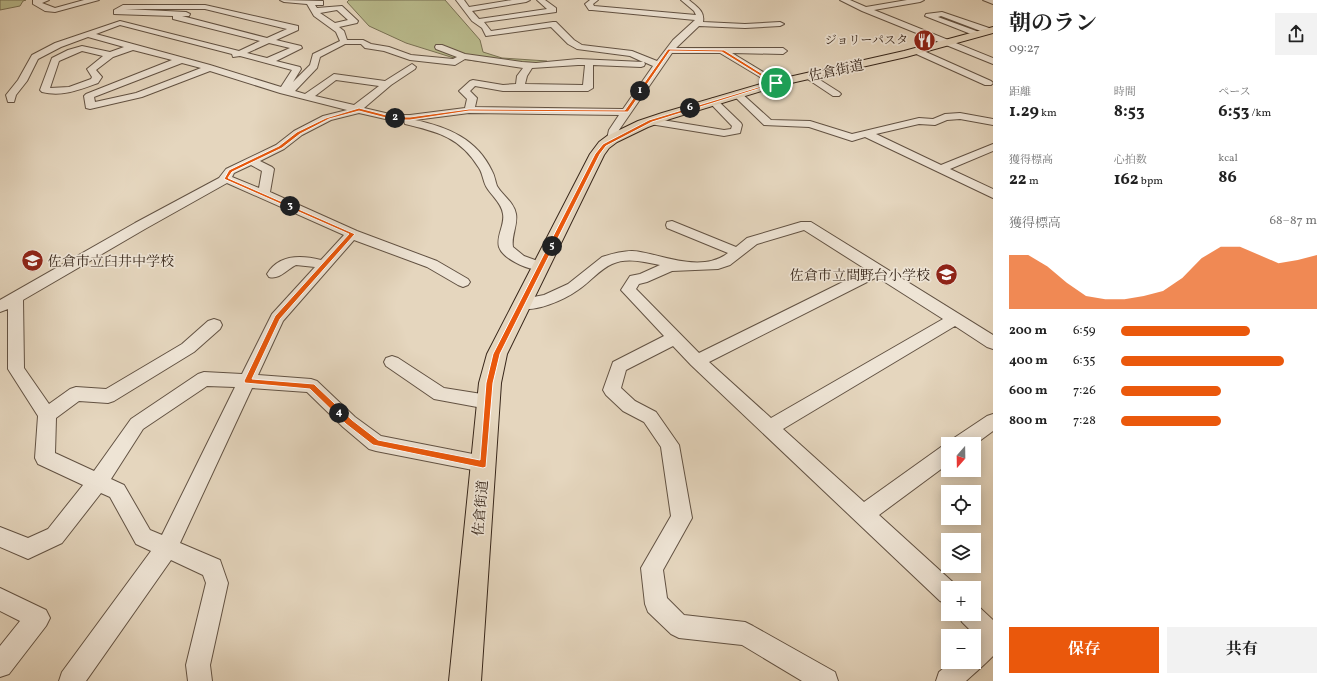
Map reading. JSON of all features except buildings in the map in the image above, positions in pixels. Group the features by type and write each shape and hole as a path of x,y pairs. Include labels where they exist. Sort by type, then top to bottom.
{"main road":[{"name":"佐倉街道","path":"465,681 488,402 490,383 497,354 597,154 604,145 612,139 650,121 713,101 776,83 917,51 987,32"}],"street":[{"path":"45,0 36,2 48,9 55,10 74,4 95,0"},
{"path":"284,0 312,7 339,8 354,22 332,26"},
{"path":"460,0 485,27 489,34 553,24 571,42 580,47 632,54 658,64"},
{"path":"468,9 526,0"},
{"path":"478,21 553,10 541,0"},
{"path":"578,0 592,8 607,13 745,26 780,24"},
{"path":"592,8 589,4 594,0"},
{"path":"844,0 993,61"},
{"path":"871,0 883,6"},
{"path":"865,9 920,0"},
{"path":"987,0 993,2"},
{"path":"312,7 340,1"},
{"path":"683,3 694,7 698,21"},
{"path":"180,60 89,96 90,106 139,95 208,68 295,28 204,7 123,7 117,12 186,14"},
{"path":"114,42 144,29 204,7"},
{"path":"312,7 332,26 340,31 344,42"},
{"path":"144,12 161,23"},
{"path":"942,14 987,32 929,16 942,14"},
{"path":"176,17 298,48 268,61"},
{"path":"612,139 614,130 658,64 676,42 698,21"},
{"path":"11,100 11,95 22,81 35,57 58,45 120,23 297,69 286,92"},
{"path":"152,52 216,27"},
{"path":"89,35 208,68 286,92 445,131 458,137 472,148 487,173 490,185 508,209 510,215 506,244 508,251 518,258 541,267"},
{"path":"286,92 314,66 316,56 344,42 363,42 368,46 386,49 410,57 456,62 463,56"},
{"path":"110,55 86,48 76,49 55,60 45,90 52,92 70,90 95,81 97,77 91,69 110,55 132,47"},
{"path":"439,47 463,56 530,65 589,63 658,64"},
{"path":"669,50 783,51"},
{"path":"723,51 776,83"},
{"path":"917,51 988,83"},
{"path":"394,118 410,118 560,99 588,88 589,63"},
{"path":"520,87 522,76 530,65"},
{"path":"200,681 198,665 217,583 212,568 143,537 117,491 45,458 47,415 16,370 8,303 140,226 223,182 230,171 280,147 298,133 327,118 358,109 386,84 412,67"},
{"path":"809,76 836,94"},
{"path":"307,97 334,77 386,84"},
{"path":"469,110 472,98 464,91 473,83 503,88 520,87 560,99 627,112"},
{"path":"737,94 768,123 810,124 852,138 919,120 935,122 945,117 960,116 993,122"},
{"path":"650,121 724,133 736,131 737,126 713,101"},
{"path":"866,133 993,194"},
{"path":"942,169 993,147"},
{"path":"251,161 268,169 264,194"},
{"path":"225,178 352,234 432,264 463,282"},
{"path":"672,225 737,252"},
{"path":"941,587 864,514 697,361 628,290 635,279 642,279 670,266 713,266 725,262 752,241 806,225 993,343"},
{"path":"70,681 168,548 277,318 352,234"},
{"path":"523,304 547,300 573,287 607,260 633,255 652,258 680,266"},
{"path":"274,274 283,266 298,259 324,265"},
{"path":"697,361 877,271"},
{"path":"770,428 954,319"},
{"path":"47,415 76,394 108,396 188,348 214,325"},
{"path":"674,338 619,366 612,390 629,406 650,417 670,445 682,518 652,568 656,604 679,626 745,634 826,681"},
{"path":"392,362 440,394 488,402"},
{"path":"0,537 28,548 55,536 98,482 138,424 204,379 311,386 349,422 376,443 483,464"},
{"path":"971,437 993,421"},
{"path":"864,514 941,458"},
{"path":"0,599 38,618 0,665"},
{"path":"977,621 993,636"},
{"path":"981,651 993,640"},
{"path":"948,681 961,669"}],"green space":[{"path":"0,0 26,0 23,1 20,6 0,10"},
{"path":"349,0 445,0 480,40 483,52 502,58 547,61 541,67 513,66 454,58 406,43 369,26 347,2"}],"place":[{"name":"ジョリーパスタ","path":"924,40"},
{"name":"佐倉市立臼井中学校","path":"32,261"},
{"name":"佐倉市立間野台小学校","path":"946,275"}],"route":[{"path":"669,50 723,51 776,83 650,121 612,139 604,145 597,154 497,354 492,369 490,383 483,464 376,443 349,422 311,386 247,381 277,318 352,234 308,213 225,178 230,171 280,147 298,133 327,118 359,110 394,118 410,118 469,110 627,112 658,64 669,50"}]}
